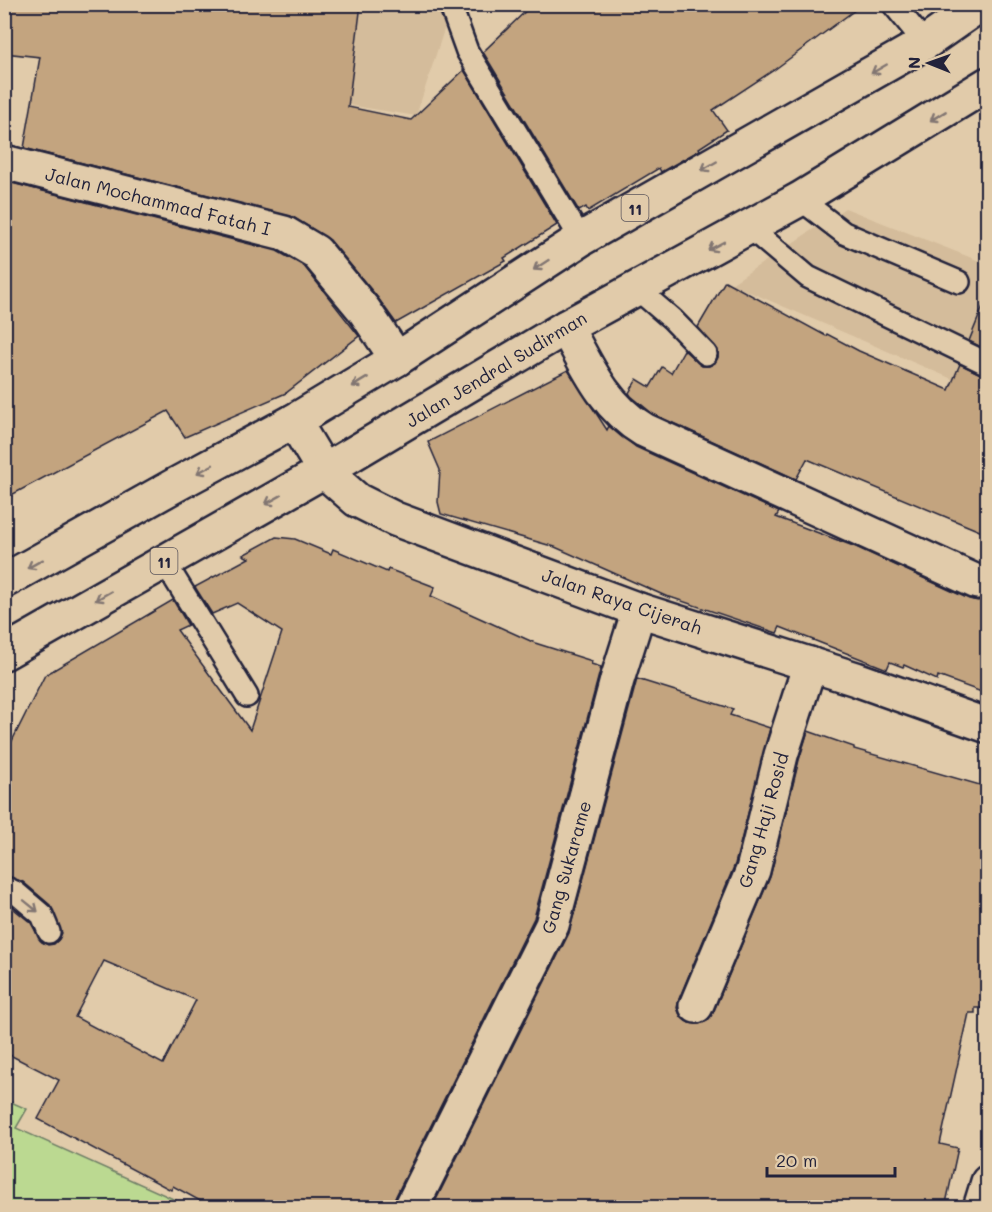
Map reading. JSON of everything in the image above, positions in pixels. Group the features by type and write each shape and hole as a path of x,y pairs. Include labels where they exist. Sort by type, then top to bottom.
{"main road":[{"name":"11","path":"4,581 177,484 294,422 397,359 581,238 925,43 981,4"},
{"name":"Jalan Jendral Sudirman","path":"4,653 324,471 566,327 750,228 987,84"},
{"name":"Jalan Mochammad Fatah I","path":"4,162 284,233 316,252 364,310 397,359"},
{"path":"566,327 605,397 626,420 977,582"},
{"name":"Jalan Raya Cijerah","path":"294,422 324,471 357,500 395,519 639,610 810,664 987,726"},
{"name":"Gang Sukarame","path":"411,1208 552,925 617,680 639,610"},
{"name":"Gang Haji Rosid","path":"696,1006 753,870 781,755 810,664"},
{"path":"980,1208 987,1182"}],"lane":[{"path":"450,4 467,51 581,238"},
{"path":"893,4 925,43"},
{"path":"800,199 844,233 959,282"},
{"path":"750,228 808,277 987,364"},
{"path":"636,288 672,319 706,354"},
{"path":"164,561 247,696"},
{"path":"4,887 15,892 42,915 49,932"}],"shaded area":[{"path":"4,5 452,5 416,116 5,49"},
{"path":"845,208 987,264 987,394 731,284"}],"green space":[{"path":"4,1099 27,1109 16,1128 191,1207 5,1207"}],"building":[{"path":"4,4 361,4 348,107 411,120 464,70 557,225 504,258 506,261 396,323 330,240 293,217 24,148 40,57 4,53"},
{"path":"533,4 863,4 774,70 713,110 727,130 699,148 700,150 661,172 659,168 588,211 586,207 579,211 483,52"},
{"path":"4,181 277,251 304,266 359,336 286,393 185,437 168,411 4,499"},
{"path":"725,281 826,336 827,334 859,351 949,390 960,364 987,377 987,534 807,459 796,479 653,414 631,396 629,393 637,379 650,387 662,367 671,373 684,350 702,366 715,363 718,350 698,327"},
{"path":"987,299 987,350 969,341"},
{"path":"568,370 607,430 609,426 636,447 779,512 776,517 856,547 969,599 978,601 987,597 987,694 938,676 937,680 904,665 903,667 890,662 887,669 780,627 777,633 670,598 555,547 441,514 438,502 440,470 428,442"},
{"path":"276,537 295,539 331,554 333,549 387,572 388,569 435,587 431,596 535,643 592,661 591,664 601,667 534,918 394,1200 393,1208 213,1208 173,1186 171,1190 38,1119 59,1080 4,1052 4,901 31,923 42,942 48,945 54,944 62,933 50,905 23,882 4,875 4,757 45,675 173,600 188,625 177,630 250,730 282,632 237,603 212,614 195,587 249,558 243,555","holes":["104,961 196,1000 163,1064 75,1017"]},
{"path":"637,679 733,709 730,715 770,728 735,864 679,999 677,1008 681,1017 689,1023 699,1024 707,1021 713,1013 770,877 808,731 854,747 854,749 987,787 987,1008 975,1008 975,1013 969,1013 940,1144 958,1148 945,1208 432,1208 569,933"}]}
